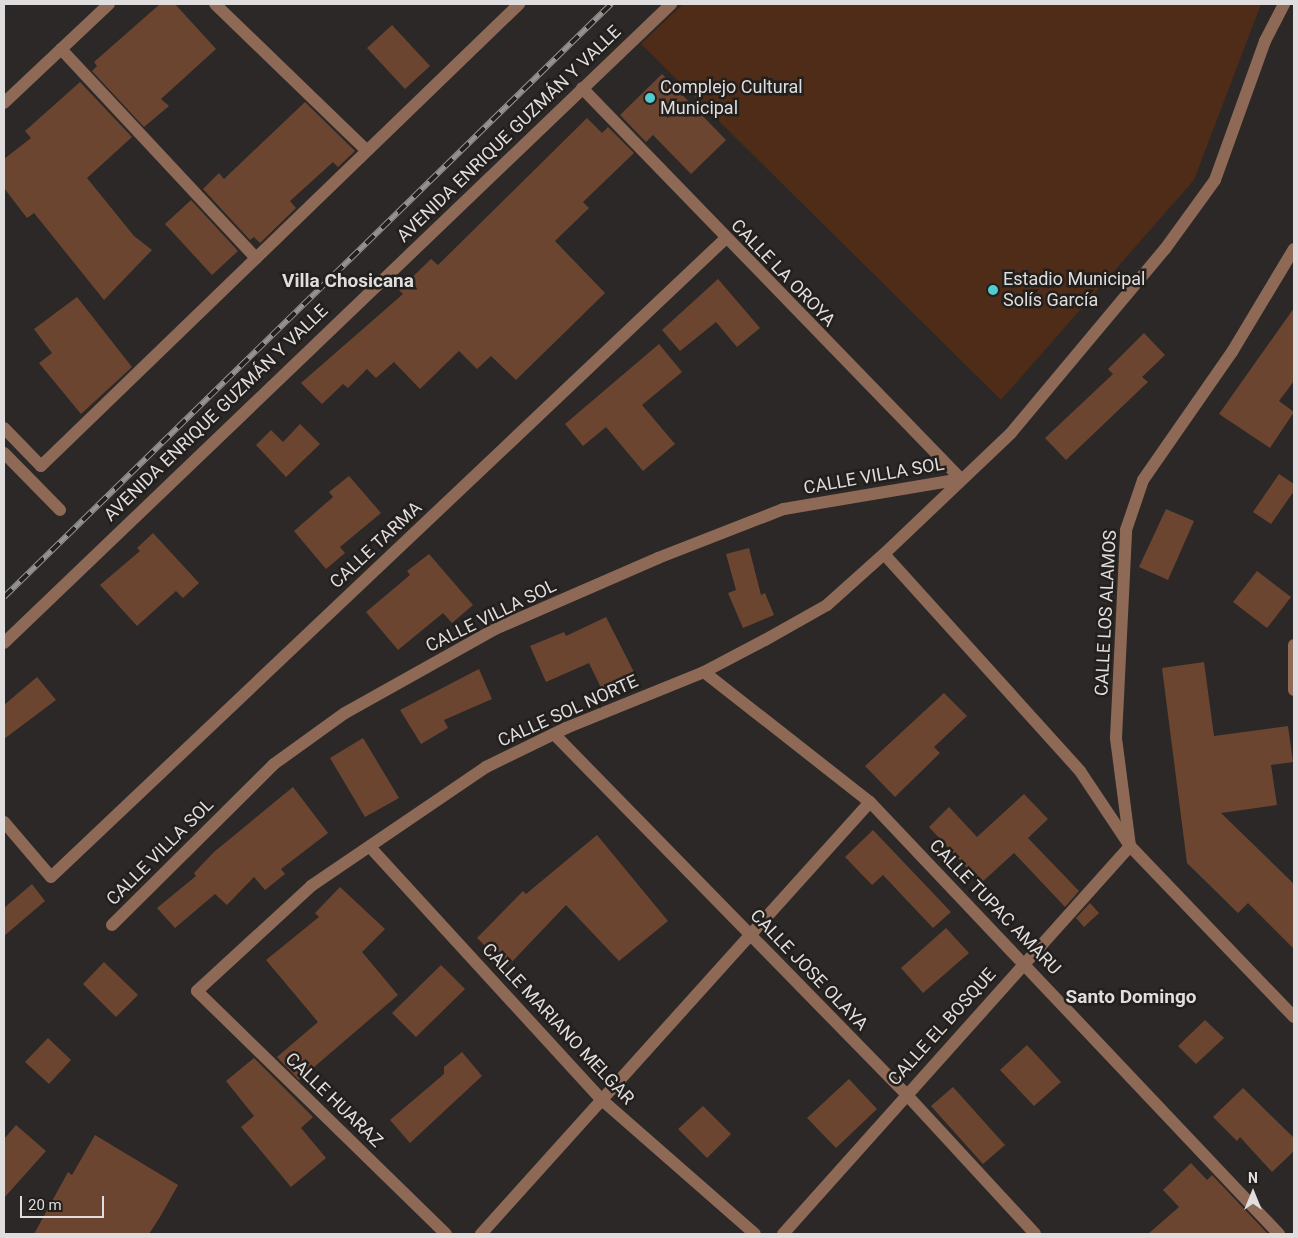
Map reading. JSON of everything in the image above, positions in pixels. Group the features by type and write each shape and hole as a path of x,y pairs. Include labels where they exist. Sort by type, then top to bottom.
{"street":[{"path":"4,103 109,4"},
{"path":"215,4 367,151"},
{"path":"4,428 41,466 519,4"},
{"name":"AVENIDA ENRIQUE GUZMÁN Y VALLE","path":"4,643 671,4"},
{"name":"CALLE SOL NORTE","path":"197,991 311,886 486,767 554,734 704,672 827,605 884,554 1011,433 1165,249 1215,180 1265,41 1284,4"},
{"path":"61,49 256,258"},
{"name":"CALLE LA OROYA","path":"582,88 725,239 961,479"},
{"name":"CALLE TARMA","path":"4,822 51,876 725,239"},
{"name":"CALLE LOS ALAMOS","path":"1130,846 1116,738 1126,530 1143,480 1232,352 1294,248"},
{"path":"4,453 60,510"},
{"name":"CALLE VILLA SOL","path":"112,924 274,764 345,713 495,630 658,558 784,509 961,479"},
{"path":"884,554 1080,771 1130,846 1294,1018"},
{"path":"1294,645 1291,673 1294,690"},
{"name":"CALLE TUPAC AMARU","path":"704,672 870,802 1024,962 1279,1234"},
{"name":"CALLE JOSE OLAYA","path":"554,734 906,1094 1035,1234"},
{"path":"482,1234 870,802"},
{"name":"CALLE MARIANO MELGAR","path":"370,846 602,1100 755,1234"},
{"name":"CALLE EL BOSQUE","path":"782,1234 1130,846"},
{"name":"CALLE HUARAZ","path":"197,991 446,1234"}],"shaded area":[{"name":"Estadio Municipal Solís García","path":"683,4 1261,4 1194,180 1001,400 641,44"}],"building":[{"path":"160,4 175,4 216,49 161,99 169,106 144,127 92,71 97,66 94,62"},
{"path":"392,25 430,66 405,89 367,48"},
{"path":"662,74 726,140 691,174 653,135 646,142 620,115"},
{"path":"80,82 132,137 87,178 134,236 152,250 104,300 34,213 27,218 4,188 4,159 31,138 25,131"},
{"path":"305,102 355,151 338,167 333,162 290,201 296,208 260,243 254,237 250,240 203,189 219,173 224,179"},
{"path":"587,118 602,133 608,127 634,153 583,202 589,208 555,241 605,293 516,380 491,356 477,369 459,351 420,389 394,362 376,378 367,369 348,388 343,384 322,404 301,383 403,294 399,290 431,259 438,265"},
{"path":"191,200 238,251 212,275 165,224"},
{"path":"718,279 760,328 737,347 716,322 680,351 662,330"},
{"path":"77,297 132,367 81,414 39,363 52,353 34,329"},
{"path":"1294,308 1294,381 1279,401 1294,412 1270,448 1219,414"},
{"path":"1144,333 1165,355 1142,377 1148,382 1066,460 1045,438 1113,374 1108,369"},
{"path":"659,344 682,372 642,405 675,444 643,471 606,427 583,446 565,424"},
{"path":"300,424 320,444 286,477 256,445 271,430 283,442"},
{"path":"1279,474 1294,484 1294,491 1271,524 1253,512"},
{"path":"349,476 381,513 340,547 345,553 326,569 294,531 333,497 329,492"},
{"path":"1166,509 1194,521 1168,580 1139,567"},
{"path":"153,533 199,583 183,598 176,591 137,626 100,585 140,551 137,548"},
{"path":"749,548 761,595 765,593 774,615 743,628 728,593 736,590 726,554"},
{"path":"429,554 473,605 452,623 443,613 398,650 366,612 410,575 407,571"},
{"path":"1257,571 1291,597 1267,628 1233,602"},
{"path":"606,617 637,678 604,694 589,663 546,682 530,646 564,632 566,636"},
{"path":"1204,662 1214,736 1288,726 1293,762 1271,765 1277,805 1221,813 1294,884 1294,949 1248,903 1238,913 1187,863 1162,668"},
{"path":"479,669 492,699 444,720 448,728 421,744 400,710"},
{"path":"37,677 56,700 4,739 4,705"},
{"path":"944,693 967,716 934,747 940,753 895,797 865,766"},
{"path":"363,738 399,798 365,817 330,758"},
{"path":"293,787 328,833 281,869 285,874 265,890 254,877 227,905 215,894 175,928 157,908 196,876 194,873 214,852"},
{"path":"1024,794 1048,819 1028,838 1079,891 1065,907 1014,853 981,883 929,827 949,807 977,837"},
{"path":"873,830 951,912 933,928 883,875 872,885 845,857"},
{"path":"597,835 668,921 619,961 566,905 507,967 477,938 523,891 526,894"},
{"path":"32,884 45,901 4,936 4,908"},
{"path":"340,887 385,929 362,952 398,995 299,1080 277,1057 318,1022 266,960 319,917 315,913"},
{"path":"1090,903 1099,913 1084,927 1076,918"},
{"path":"946,928 969,953 923,993 901,968"},
{"path":"104,962 138,995 116,1017 83,984"},
{"path":"441,965 465,989 416,1037 392,1013"},
{"path":"1205,1020 1224,1038 1196,1064 1178,1046"},
{"path":"48,1038 71,1060 49,1084 25,1062"},
{"path":"1027,1045 1061,1082 1034,1106 1000,1070"},
{"path":"462,1052 482,1076 410,1143 390,1120 444,1074 444,1067"},
{"path":"254,1058 313,1117 301,1128 326,1158 291,1187 241,1127 254,1116 226,1081"},
{"path":"849,1079 877,1109 836,1148 807,1118"},
{"path":"953,1087 1005,1145 983,1164 931,1106"},
{"path":"1243,1088 1294,1138 1294,1151 1272,1172 1240,1137 1237,1141 1213,1117"},
{"path":"703,1106 731,1134 707,1158 678,1129"},
{"path":"16,1125 46,1151 4,1198 4,1139"},
{"path":"95,1135 178,1185 160,1217 149,1234 34,1234 68,1172 72,1175"},
{"path":"1191,1163 1207,1180 1212,1175 1268,1234 1148,1234 1179,1207 1163,1190"}],"railway":[{"path":"4,597 611,4"}],"place":[{"name":"Complejo Cultural Municipal","path":"650,98"},
{"name":"Estadio Municipal Solís García","path":"993,290"}],"district":[{"name":"Villa Chosicana","path":"348,281"},
{"name":"Santo Domingo","path":"1131,997"}]}
